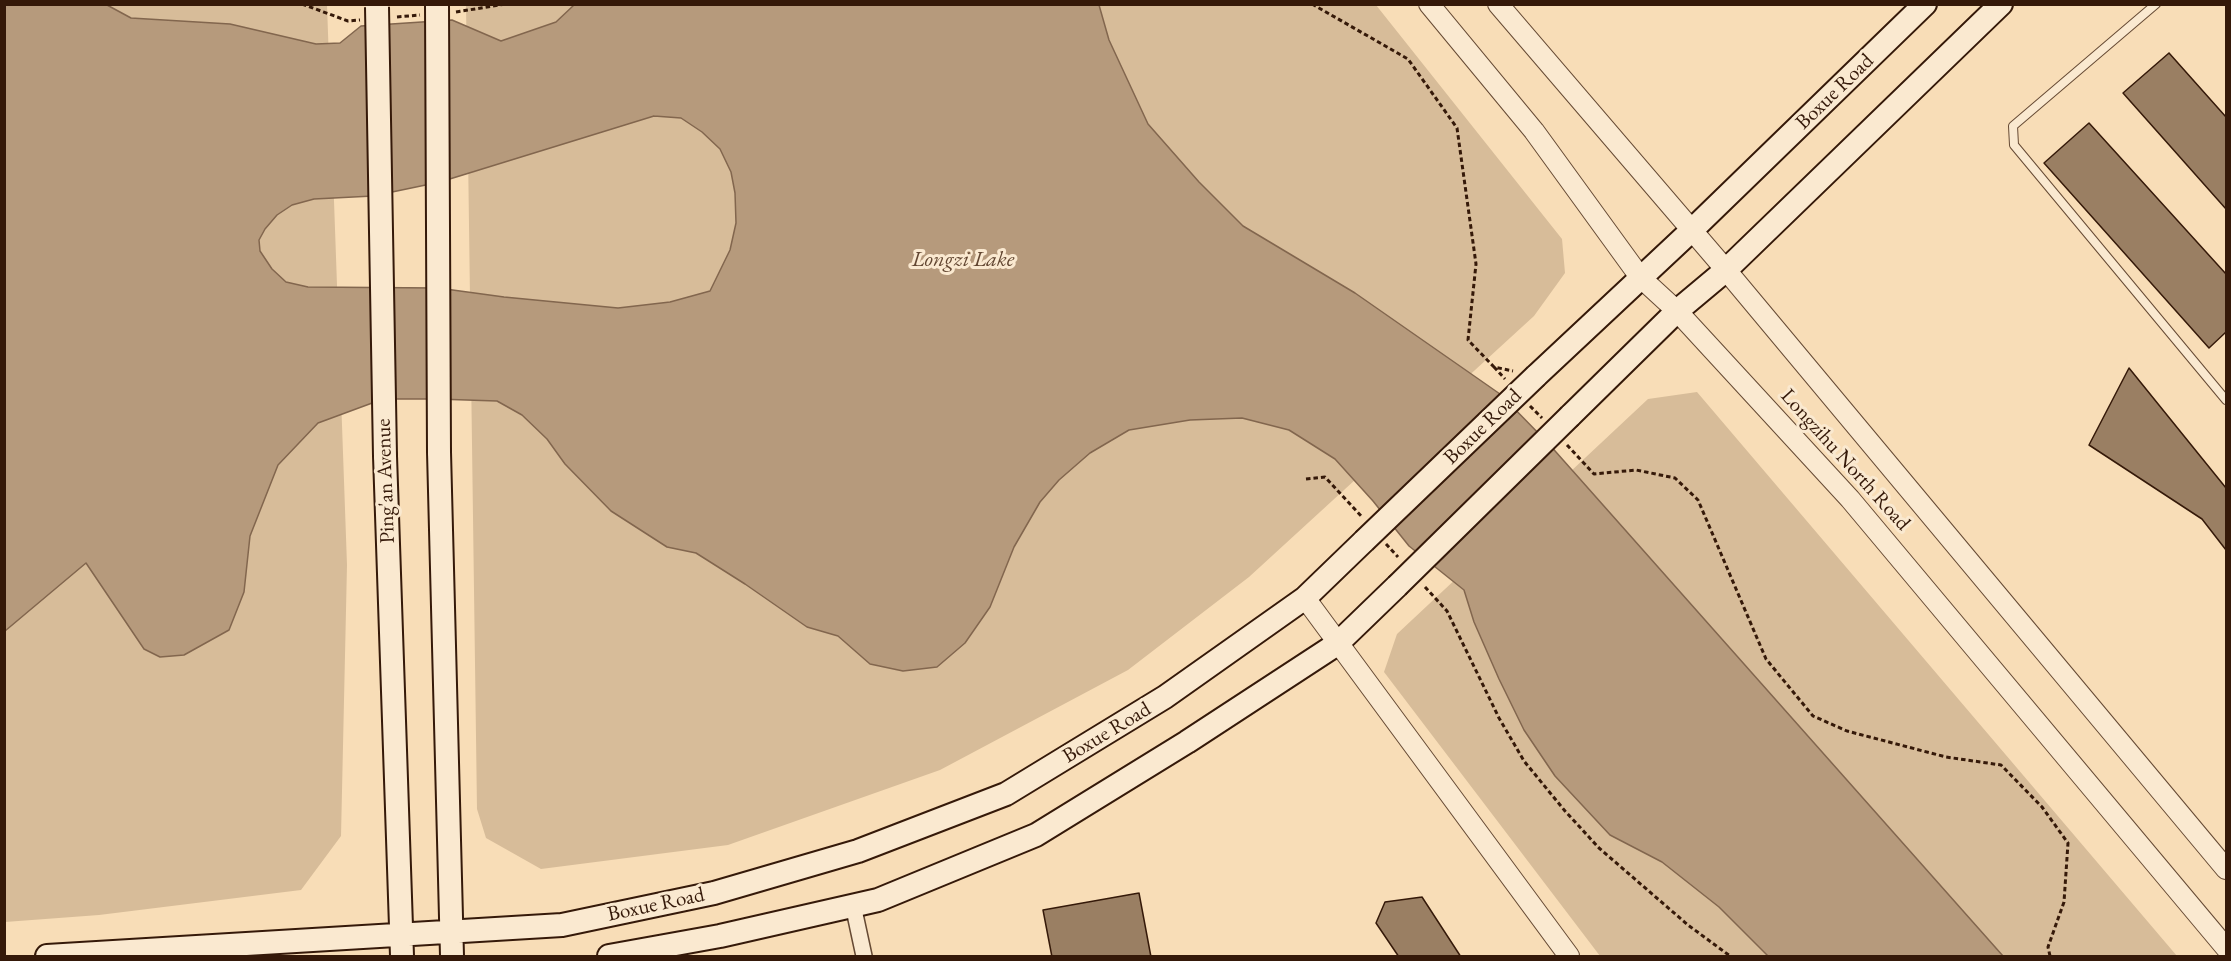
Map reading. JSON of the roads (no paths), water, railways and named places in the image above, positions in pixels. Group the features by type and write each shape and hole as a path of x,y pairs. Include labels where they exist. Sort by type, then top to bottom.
{"main road":[{"name":"Boxue Road","path":"47,957 402,946 451,933 562,925 714,892 858,850 1006,794 1165,697 1305,598 1692,230 1925,4"},
{"name":"Boxue Road","path":"609,957 720,936 878,900 1036,835 1187,742 1337,644 1677,311 1726,270 2001,4"},
{"path":"440,10 439,452 452,957"},
{"name":"Ping'an Avenue","path":"377,12 385,456 402,946"}],"street":[{"name":"Longzihu North Road","path":"1429,4 1534,131 1640,277 1677,311 1850,499 2226,948"},
{"name":"Longzihu North Road","path":"1498,4 1726,270 2226,869"},
{"path":"1305,598 1569,957"},
{"path":"853,905 864,957"}],"lane":[{"path":"2156,4 2013,126 2014,145 2226,400"}],"water":[{"name":"Longzi Lake","path":"5,5 107,5 131,18 230,24 316,44 340,43 361,26 452,20 501,41 556,22 574,5 1099,5 1109,40 1148,124 1199,182 1243,226 1355,293 1500,394 1548,443 2003,956 1768,956 1719,907 1662,862 1610,835 1555,776 1524,730 1499,679 1474,622 1464,590 1409,546 1335,459 1289,430 1242,418 1190,420 1129,430 1090,453 1059,480 1040,502 1014,547 990,607 965,643 937,667 903,671 870,664 838,636 807,627 696,553 667,547 611,511 565,464 547,439 522,415 497,401 383,399 318,423 278,465 250,536 244,592 229,630 184,655 160,657 144,649 86,563 5,631","holes":["654,116 681,118 702,132 720,149 731,172 735,193 736,223 730,250 710,291 670,302 618,308 438,288 308,287 286,282 272,269 260,251 259,240 265,229 277,215 292,205 314,199 373,196 440,182"]}]}
